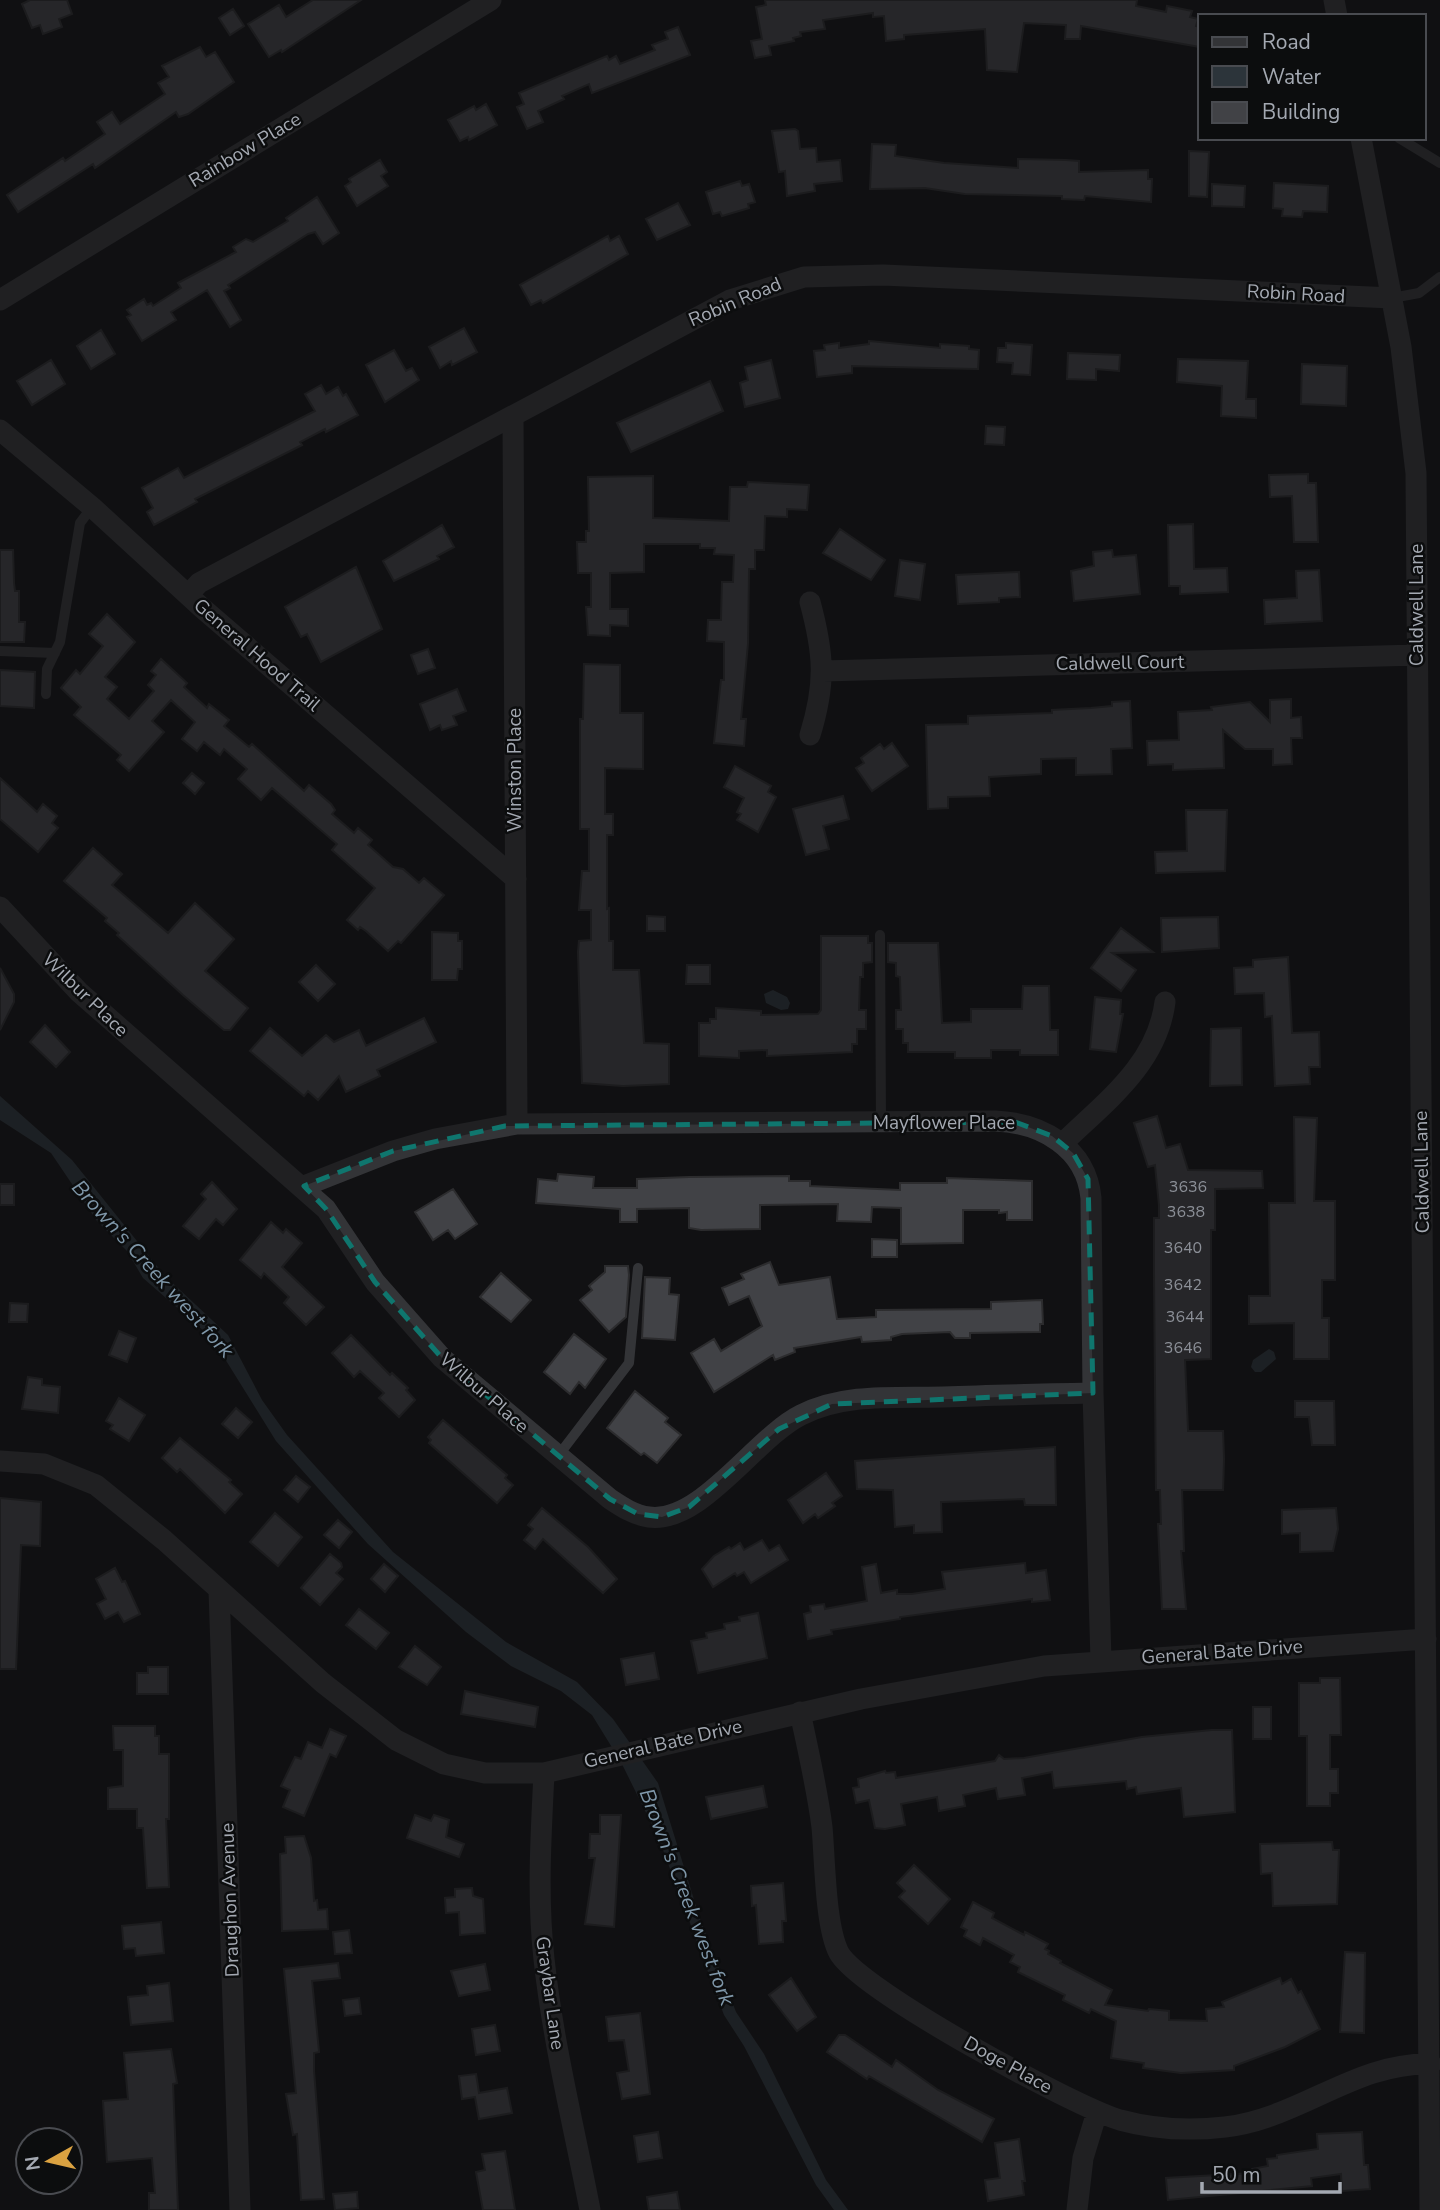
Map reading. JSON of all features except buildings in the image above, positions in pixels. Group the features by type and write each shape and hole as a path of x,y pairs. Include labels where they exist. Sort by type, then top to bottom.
{"street":[{"name":"Rainbow Place","path":"0,300 491,0"},
{"name":"Caldwell Lane","path":"1361,140 1392,298 1413,432 1433,1608 1426,1639 1433,2202"},
{"name":"Robin Road","path":"188,595 199,583 703,313 754,290 804,277 894,276 1392,298"},
{"name":"Winston Place","path":"513,416 517,1124"},
{"name":"General Hood Trail","path":"0,430 92,507 188,595 516,879"},
{"path":"810,602 821,644 823,671 821,699 810,735"},
{"name":"Caldwell Court","path":"823,671 1417,655"},
{"name":"Wilbur Place","path":"0,907 79,992 150,1058 304,1186 326,1209 397,1310 442,1358 558,1456 625,1508 650,1517 662,1517 698,1501 779,1429 812,1410 832,1404 872,1398 1093,1393"},
{"path":"1062,1144 1139,1068 1159,1035 1166,1002"},
{"name":"Mayflower Place","path":"304,1186 393,1151 435,1139 517,1124 1015,1122 1041,1130 1077,1158 1090,1188 1101,1660"},
{"name":"General Bate Drive","path":"0,1461 44,1464 96,1485 127,1508 323,1683 396,1740 424,1756 463,1770 544,1773 800,1712 934,1685 1101,1660 1426,1639"},
{"name":"Draughon Avenue","path":"219,1590 240,2210"},
{"name":"Doge Place","path":"800,1712 815,1779 832,1929 839,1953 876,1989 1097,2112 1123,2121 1180,2128 1254,2122 1299,2107 1364,2075 1400,2066 1431,2064"},
{"name":"Graybar Lane","path":"544,1773 539,1869 544,1958 563,2080 590,2210"},
{"path":"1077,2210 1083,2158 1097,2112"}],"lane":[{"path":"1402,140 1440,163"},
{"path":"1392,298 1419,293 1440,277"},
{"path":"46,694 47,669 60,642 80,523 92,507"},
{"path":"0,651 55,653"},
{"path":"880,935 881,1123"},
{"path":"558,1456 629,1363 638,1268"}],"highlighted area":[{"path":"1015,1122 1052,1136 1073,1153 1088,1179 1093,1393 832,1404 779,1429 689,1507 662,1517 638,1514 610,1499 442,1358 375,1282 326,1209 304,1186 393,1151 505,1126"}],"water":[{"path":"773,990 787,997 790,1003 788,1009 781,1010 766,1003 764,994"},
{"name":"Brown's Creek west fork","path":"0,1096 72,1160 165,1276 228,1335 262,1400 287,1435 393,1552 506,1642 577,1682 613,1719 658,1783 700,1919 736,2012 764,2054 826,2180 848,2210 834,2210 816,2185 744,2046 724,2015 659,1839 621,1762 592,1715 561,1691 511,1666 466,1632 368,1544 276,1441 212,1338 143,1278 127,1251 97,1221 51,1153 0,1120"},
{"path":"1269,1349 1274,1352 1276,1359 1261,1372 1255,1372 1251,1367 1253,1360"}]}
